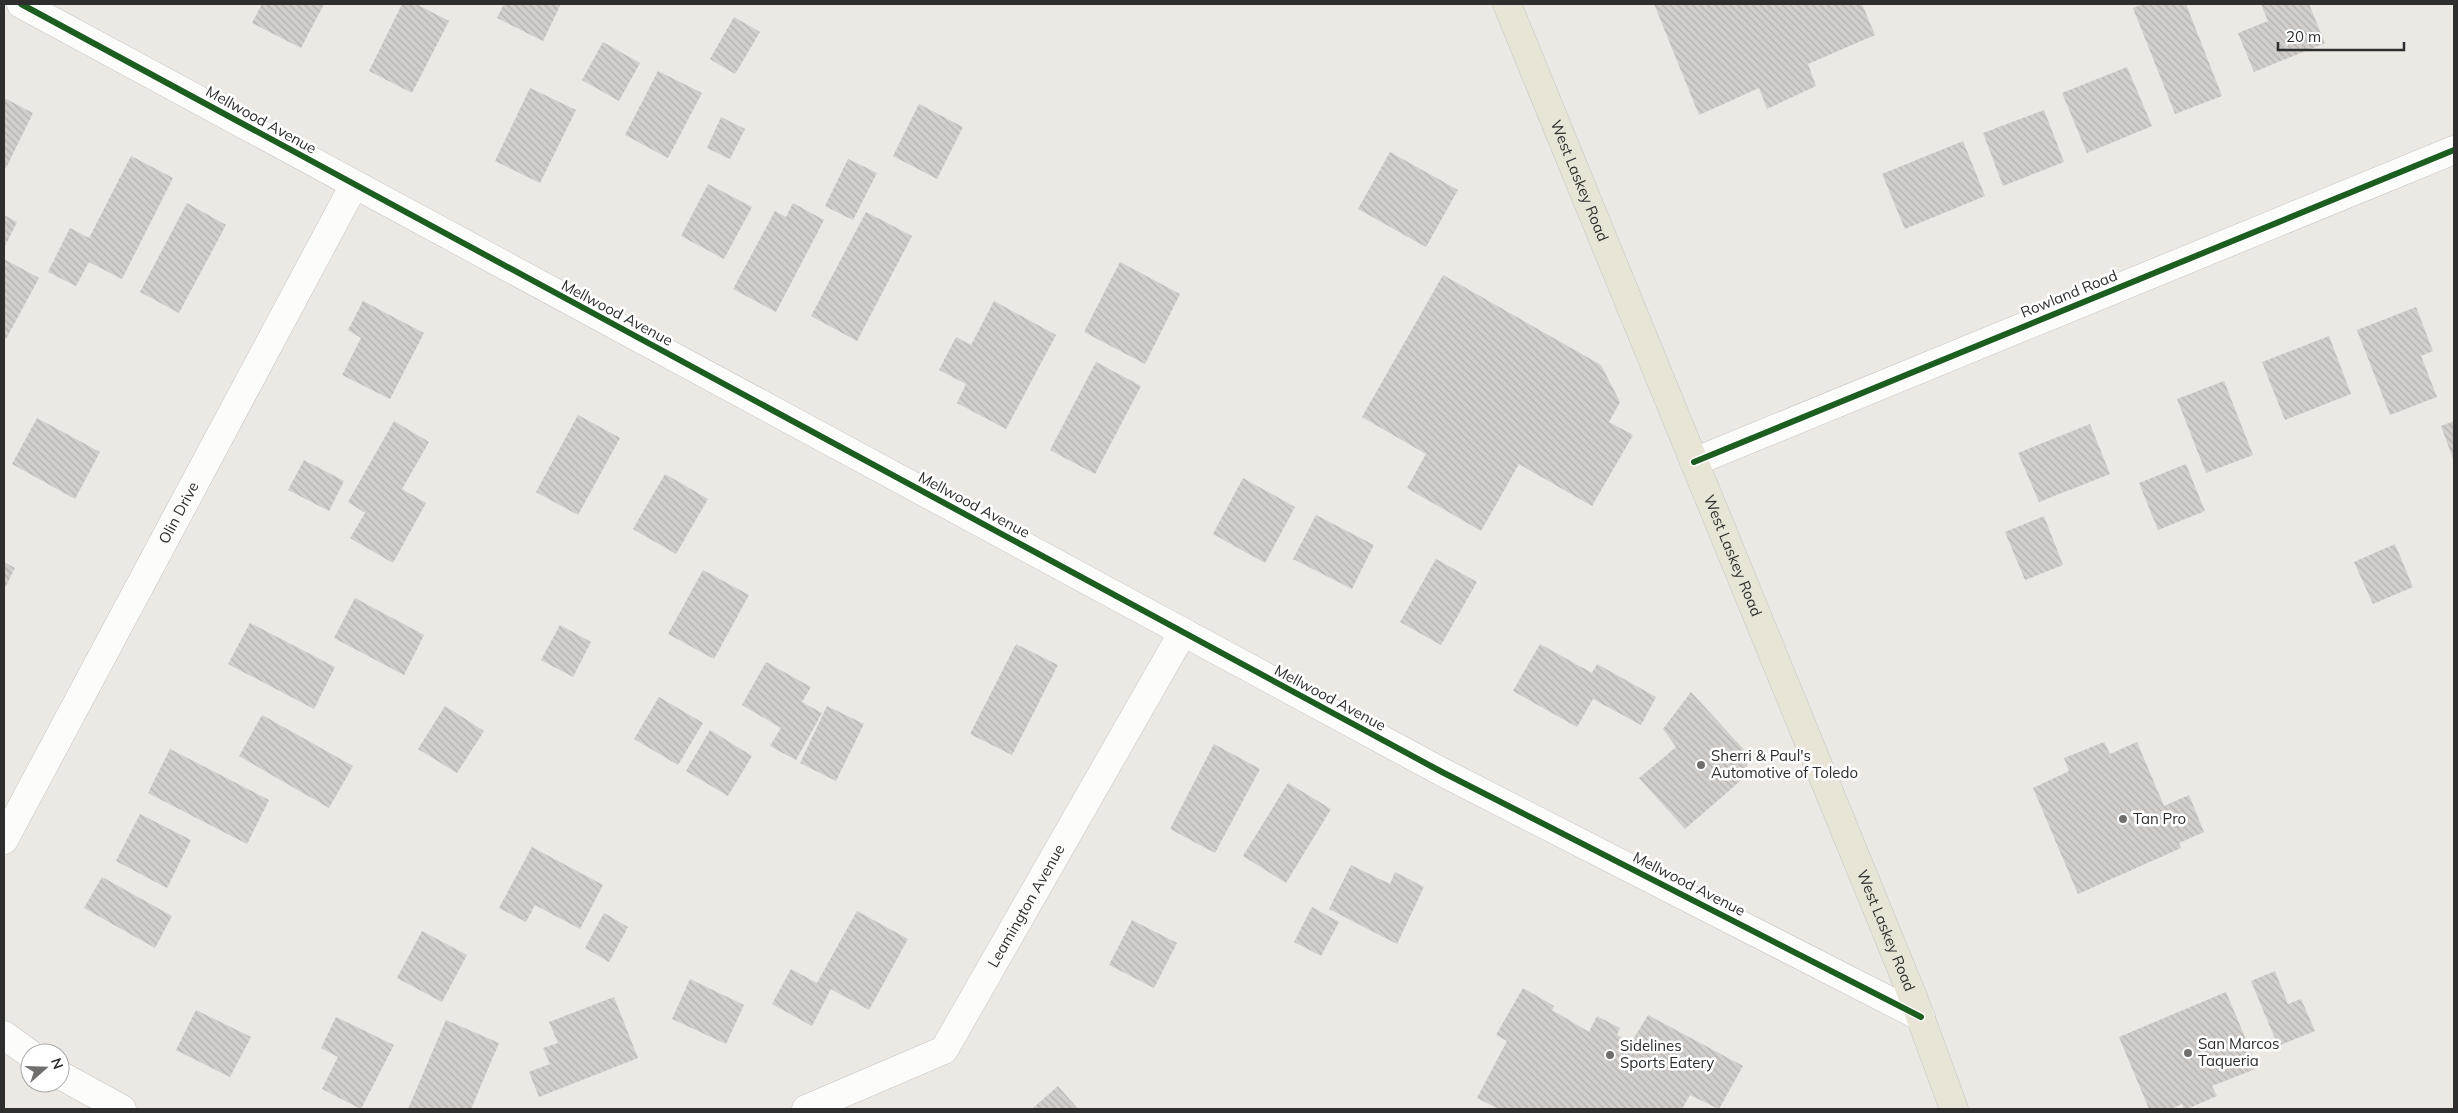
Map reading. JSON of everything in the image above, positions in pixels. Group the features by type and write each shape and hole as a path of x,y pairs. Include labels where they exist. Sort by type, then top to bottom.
{"main road":[{"name":"West Laskey Road","path":"1507,4 1921,1017 1954,1109"}],"street":[{"name":"Mellwood Avenue","path":"21,4 1442,772 1921,1017"},
{"name":"Rowland Road","path":"1694,462 2454,150"},
{"name":"Olin Drive","path":"4,840 354,185"},
{"name":"Leamington Avenue","path":"806,1109 944,1050 1183,632"},
{"path":"4,1035 20,1047"},
{"path":"70,1080 122,1109"}],"building":[{"path":"262,4 324,4 301,48 252,23"},
{"path":"402,4 416,4 449,21 412,93 369,71"},
{"path":"504,4 561,4 543,41 497,18"},
{"path":"1654,4 1862,4 1875,35 1808,64 1816,86 1767,109 1759,88 1699,115"},
{"path":"2144,4 2186,4 2222,96 2175,114 2133,8"},
{"path":"2261,4 2309,4 2325,43 2254,72 2238,33 2268,21"},
{"path":"734,17 760,32 735,74 710,59"},
{"path":"603,42 640,63 619,101 582,80"},
{"path":"2127,67 2152,126 2087,153 2062,93"},
{"path":"658,71 702,93 668,158 625,135"},
{"path":"530,88 576,110 540,183 495,161"},
{"path":"4,98 33,113 6,168 4,167"},
{"path":"919,104 963,127 937,179 893,156"},
{"path":"2044,110 2064,162 2003,186 1983,133"},
{"path":"721,117 745,129 730,159 707,148"},
{"path":"1963,141 1985,196 1905,229 1882,174"},
{"path":"1390,152 1458,190 1426,247 1358,209"},
{"path":"131,156 173,178 122,279 89,262 76,286 48,272 70,228 89,238"},
{"path":"848,159 877,173 853,220 825,206"},
{"path":"708,184 752,207 724,259 681,236"},
{"path":"187,203 226,225 179,313 140,292"},
{"path":"793,203 824,220 776,312 733,289 775,211 786,217"},
{"path":"866,212 912,236 857,341 811,316"},
{"path":"4,215 17,222 4,248"},
{"path":"4,259 39,278 6,339 4,338"},
{"path":"1120,262 1180,294 1145,364 1084,332"},
{"path":"1443,275 1601,365 1620,402 1609,422 1633,435 1592,506 1519,464 1481,531 1407,488 1426,454 1362,417"},
{"path":"363,301 424,333 390,399 342,375 361,338 348,330"},
{"path":"994,301 1056,335 1006,429 957,403 966,384 939,370 956,337 971,345"},
{"path":"2416,307 2433,351 2421,356 2437,397 2390,415 2357,330"},
{"path":"2329,336 2351,394 2285,420 2262,362"},
{"path":"1096,362 1141,386 1095,474 1050,450"},
{"path":"2224,381 2253,455 2206,473 2177,399"},
{"path":"578,415 620,438 578,515 536,492"},
{"path":"37,418 100,452 75,499 12,464"},
{"path":"394,421 429,442 402,489 426,503 393,563 350,538 365,513 348,502"},
{"path":"2454,421 2454,461 2441,426"},
{"path":"2090,424 2110,474 2039,502 2018,453"},
{"path":"304,460 344,481 329,511 288,490"},
{"path":"2186,464 2205,511 2158,530 2139,483"},
{"path":"665,474 708,499 676,554 633,529"},
{"path":"1243,478 1295,507 1265,563 1213,534"},
{"path":"1316,515 1374,545 1352,589 1293,559"},
{"path":"2044,516 2063,565 2025,580 2005,532"},
{"path":"2395,544 2413,587 2373,604 2354,562"},
{"path":"1436,559 1477,582 1441,645 1400,622"},
{"path":"4,562 15,568 4,590"},
{"path":"703,570 749,595 714,659 668,634"},
{"path":"355,598 424,635 404,675 334,638"},
{"path":"250,623 335,667 314,709 228,664"},
{"path":"560,625 591,642 573,677 541,660"},
{"path":"1016,644 1058,665 1012,755 970,734"},
{"path":"1540,644 1592,673 1597,664 1656,697 1641,725 1593,699 1577,727 1513,691"},
{"path":"766,662 811,687 802,702 822,713 796,760 770,746 781,728 742,705"},
{"name":"Sherri & Paul's Automotive of Toledo","path":"1691,692 1748,754 1746,776 1685,829 1639,778 1676,747 1663,729"},
{"path":"659,697 703,723 678,765 634,739"},
{"path":"445,706 484,731 457,773 418,749"},
{"path":"827,706 864,724 836,781 800,763"},
{"path":"262,715 353,766 329,808 239,756"},
{"path":"710,730 752,756 728,796 686,771"},
{"name":"Tan Pro","path":"2104,742 2110,754 2137,742 2164,806 2189,795 2204,832 2179,843 2181,848 2078,894 2033,788 2069,771 2064,758"},
{"path":"1214,744 1260,769 1215,853 1170,829"},
{"path":"170,749 269,800 247,844 148,793"},
{"path":"1288,783 1331,809 1286,883 1243,856"},
{"path":"140,814 191,840 167,888 116,861"},
{"path":"532,847 603,885 580,929 535,905 526,922 499,908"},
{"path":"1351,865 1390,884 1395,872 1424,887 1397,944 1329,909"},
{"path":"102,877 172,916 155,948 84,908"},
{"path":"1312,907 1339,922 1321,956 1294,942"},
{"path":"857,911 908,939 869,1010 831,989 812,1026 772,1004 791,969 817,983"},
{"path":"604,913 628,927 609,962 585,948"},
{"path":"1132,920 1177,943 1154,988 1109,965"},
{"path":"422,931 467,955 442,1002 397,978"},
{"path":"2275,971 2288,1004 2301,999 2315,1031 2278,1046 2251,981"},
{"path":"690,979 744,1005 726,1044 672,1019"},
{"name":"Sidelines Sports Eatery","path":"1523,988 1554,1006 1552,1010 1589,1032 1597,1016 1620,1028 1617,1035 1631,1043 1648,1015 1743,1066 1719,1109 1690,1095 1682,1109 1499,1109 1477,1098 1507,1041 1496,1035"},
{"name":"San Marcos Taqueria","path":"2226,992 2258,1068 2212,1086 2217,1096 2187,1109 2184,1109 2182,1104 2171,1109 2149,1109 2119,1037"},
{"path":"614,997 638,1058 539,1097 529,1072 550,1064 543,1048 558,1043 549,1022"},
{"path":"196,1010 251,1037 230,1077 176,1050"},
{"path":"336,1017 394,1045 361,1109 322,1089 338,1057 321,1048"},
{"path":"446,1020 499,1043 471,1109 408,1109"},
{"path":"1058,1086 1078,1109 1032,1109"}],"cycle path":[{"path":"21,4 1442,772 1921,1017"},
{"path":"1694,462 2454,150"}],"place":[{"name":"Sherri & Paul's Automotive of Toledo","path":"1701,765"},
{"name":"Tan Pro","path":"2123,819"},
{"name":"San Marcos Taqueria","path":"2188,1053"},
{"name":"Sidelines Sports Eatery","path":"1610,1055"}]}
